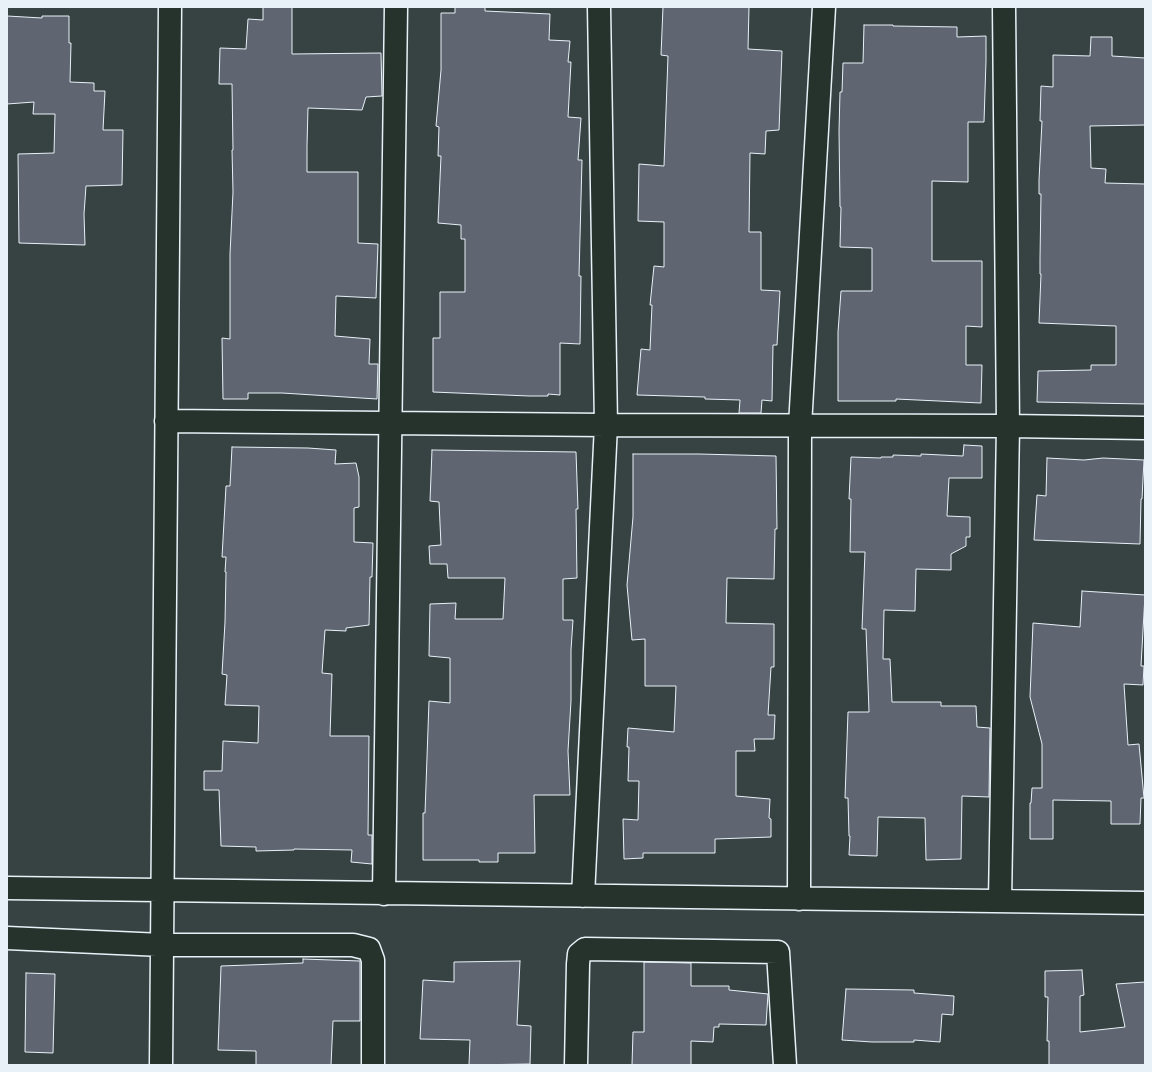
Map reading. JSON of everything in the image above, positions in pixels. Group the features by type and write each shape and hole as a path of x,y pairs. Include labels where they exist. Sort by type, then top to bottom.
{"street":[{"path":"161,1065 170,7"},
{"path":"384,894 396,7"},
{"path":"583,896 606,425 599,7"},
{"path":"799,899 800,426 824,7"},
{"path":"1000,901 1008,426 1004,7"},
{"path":"166,421 1145,428"},
{"path":"7,888 1145,903"},
{"path":"7,938 162,945 354,945 369,949 373,960 374,1065"},
{"path":"576,1065 578,964 580,954 585,949 778,952 785,1065"}],"building":[{"path":"263,7 292,7 292,54 381,53 382,96 366,97 362,110 308,108 307,146 307,172 358,172 358,243 378,244 376,298 336,296 335,336 370,339 369,364 378,364 377,399 282,393 248,393 248,399 223,399 222,338 230,339 230,254 233,192 233,150 232,84 219,84 220,48 246,49 248,19 263,20"},
{"path":"455,7 485,7 485,11 550,14 549,40 570,41 568,62 571,62 568,117 581,118 578,160 582,160 579,276 581,276 580,344 560,343 560,395 548,394 548,396 529,396 433,392 433,338 440,338 440,292 465,292 465,239 461,239 461,225 438,223 441,156 438,156 439,127 436,126 441,70 441,13 455,13"},
{"path":"663,7 749,7 748,49 782,51 779,130 766,131 765,154 750,153 749,232 761,232 761,290 780,291 777,345 773,345 772,401 762,400 761,413 739,413 740,400 705,399 705,397 637,395 641,349 650,350 652,305 650,305 654,266 664,267 664,222 638,221 639,164 664,166 668,56 661,55"},
{"path":"7,16 42,18 42,16 69,16 69,43 71,43 70,82 94,83 94,91 105,91 103,130 123,130 122,185 86,186 84,214 85,245 19,243 18,154 54,153 55,114 33,114 34,102 7,104"},
{"path":"864,25 957,27 957,37 986,36 984,122 968,122 968,182 932,181 932,261 982,261 982,327 966,326 966,365 982,365 981,403 896,399 896,401 838,401 838,332 841,291 872,291 872,248 840,247 841,207 839,131 840,92 842,92 843,63 863,63"},
{"path":"1091,37 1112,37 1112,56 1145,58 1145,125 1090,126 1091,168 1106,169 1105,183 1145,184 1145,404 1037,402 1038,371 1091,370 1091,365 1116,365 1116,326 1039,323 1041,274 1041,194 1039,194 1039,180 1042,121 1040,121 1041,86 1053,87 1053,55 1090,56"},
{"path":"964,445 982,446 982,478 949,478 947,516 970,517 970,537 966,537 966,546 951,554 951,570 916,569 915,611 884,610 883,659 890,659 892,702 941,702 941,706 976,706 977,727 990,728 989,797 962,796 961,859 926,860 925,818 878,817 877,856 849,855 850,836 848,798 845,798 848,712 869,712 866,629 862,629 865,552 850,552 851,499 849,499 851,457 881,458 893,457 893,455 921,456 921,454 963,456"},
{"path":"232,447 336,450 335,464 356,463 359,477 359,507 354,508 354,542 373,543 372,577 370,577 369,625 346,628 346,631 325,630 322,673 332,674 330,736 369,736 368,835 372,835 372,864 351,862 352,850 294,849 256,851 256,847 221,846 219,790 204,790 204,771 222,771 223,741 258,743 259,706 225,705 227,675 222,674 225,622 226,557 222,557 226,486 230,486"},
{"path":"432,450 576,452 578,509 576,509 577,578 563,579 563,620 573,620 568,751 570,795 534,795 535,853 498,853 498,862 479,862 479,860 423,860 423,813 425,813 429,701 450,703 450,658 429,656 430,604 456,603 455,619 503,619 505,578 448,578 447,564 430,564 429,546 441,545 439,502 430,501"},
{"path":"633,454 776,456 777,529 775,529 774,579 727,578 726,623 774,624 774,667 771,667 768,715 775,715 774,739 754,739 755,751 736,751 736,796 770,799 769,818 771,819 771,837 715,839 715,853 643,853 643,858 624,859 623,819 638,820 639,781 628,781 628,728 674,732 676,686 645,686 645,639 632,640 627,585 633,517"},
{"path":"1047,458 1084,460 1103,458 1144,460 1140,544 1034,540 1037,495 1046,496"},
{"path":"1082,591 1145,595 1141,666 1144,666 1143,685 1124,684 1128,745 1139,744 1144,798 1141,798 1140,824 1111,824 1111,801 1053,800 1053,839 1030,839 1030,803 1032,788 1042,788 1042,744 1030,697 1033,623 1080,627"},
{"path":"303,959 360,961 360,1021 333,1021 331,1065 256,1065 256,1051 218,1050 221,966 303,963"},
{"path":"520,961 517,1025 531,1026 530,1064 469,1065 470,1040 420,1039 423,980 454,982 454,962"},
{"path":"644,962 691,963 691,986 729,986 729,990 768,994 766,1025 719,1024 719,1027 714,1027 713,1042 691,1041 691,1065 632,1065 633,1032 644,1032"},
{"path":"1082,970 1084,995 1080,996 1080,1032 1125,1027 1116,984 1145,982 1145,1065 1049,1065 1049,1041 1047,1041 1048,997 1045,997 1045,971"},
{"path":"26,973 55,974 53,1053 25,1052"},
{"path":"846,989 914,990 914,993 954,996 953,1015 942,1014 940,1042 914,1040 914,1042 872,1042 842,1040"}]}
